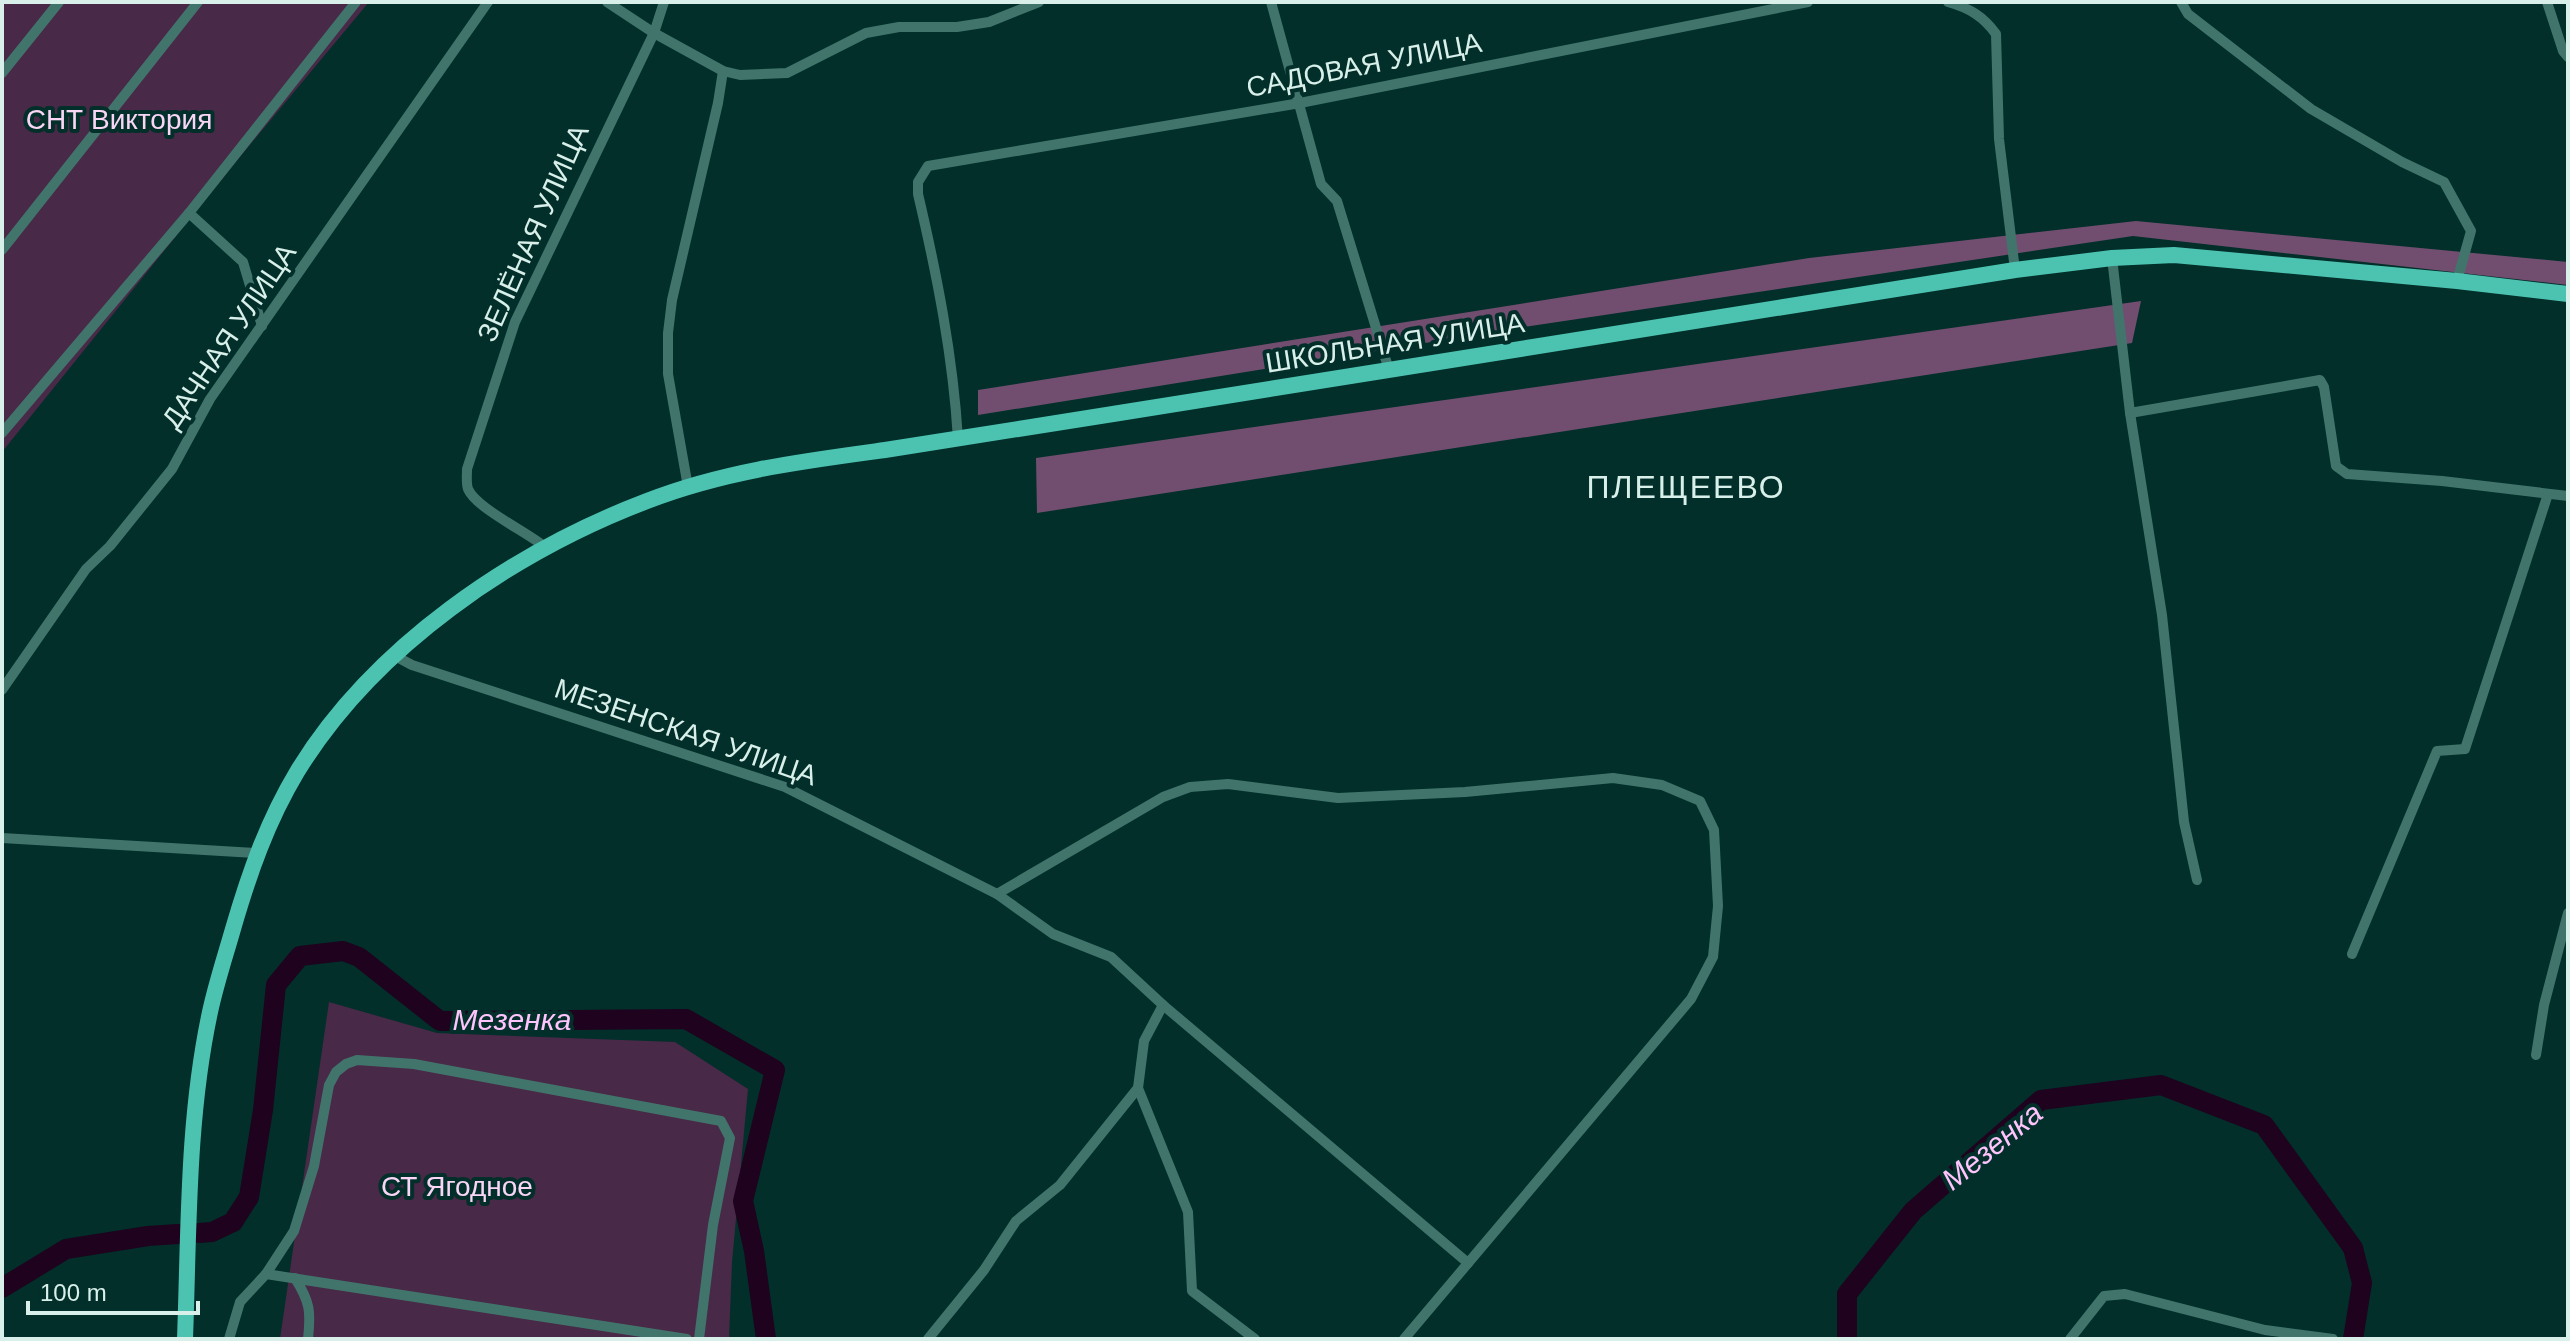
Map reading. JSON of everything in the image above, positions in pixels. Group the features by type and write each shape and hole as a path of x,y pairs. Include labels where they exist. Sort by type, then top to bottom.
{"main road":[{"name":"ШКОЛЬНАЯ УЛИЦА","path":"185,1339 191,1171 200,1077 211,1009 255,853 291,783 321,737 365,686 450,608 545,547 647,501 756,469 2015,270 2112,258 2174,255 2568,294"}],"street":[{"path":"2,73 59,2"},
{"path":"2,250 198,2"},
{"path":"2,433 189,213 356,2"},
{"name":"ДАЧНАЯ УЛИЦА","path":"2,690 86,569 110,546 172,469 210,399 488,2"},
{"path":"607,2 654,33 723,71 740,75 787,73 866,33 899,27 957,27 989,22 1039,2"},
{"name":"ЗЕЛЁНАЯ УЛИЦА","path":"545,547 478,503 468,488 467,469 515,322 654,33 664,2"},
{"path":"1271,2 1321,184 1337,201 1389,370"},
{"name":"САДОВАЯ УЛИЦА","path":"958,439 956,396 942,301 918,194 918,182 928,166 1300,103 1808,2"},
{"path":"1948,2 1973,11 1988,22 1996,34 1999,139 2015,270"},
{"path":"2181,2 2188,14 2311,109 2402,162 2444,182 2471,231 2457,281"},
{"path":"2547,2 2563,51 2568,57"},
{"path":"688,487 668,374 668,333 672,300 723,71"},
{"path":"189,213 243,262 262,326"},
{"path":"2112,258 2130,413 2162,615 2184,822 2197,880"},
{"path":"2130,413 2320,380 2324,387 2336,466 2347,474 2442,481 2568,496"},
{"path":"2352,954 2437,751 2465,749 2548,494"},
{"name":"МЕЗЕНСКАЯ УЛИЦА","path":"395,656 412,665 785,787 997,894 1053,934 1111,957 1163,1005 1468,1263"},
{"path":"997,894 1163,797 1190,787 1228,784 1338,798 1465,792 1613,778 1662,785 1700,801 1714,830 1718,906 1713,957 1691,999 1404,1339"},
{"path":"2,838 255,853"},
{"path":"2536,1055 2544,1005 2568,913"},
{"path":"1163,1005 1144,1041 1138,1088 1188,1212 1192,1291 1255,1339"},
{"path":"229,1339 240,1302 266,1274 294,1231 314,1166 329,1085 336,1072 357,1060 414,1064 721,1121 730,1138 713,1225 699,1339"},
{"path":"928,1339 984,1270 1016,1221 1060,1185 1138,1088"},
{"path":"266,1274 687,1339"},
{"path":"295,1278 309,1299 308,1339"},
{"path":"2070,1339 2104,1296 2125,1294 2265,1330 2333,1339"}],"green space":[{"name":"СНТ Виктория","path":"2,2 369,2 2,452"},
{"name":"СТ Ягодное","path":"329,1002 437,1033 675,1042 748,1089 732,1262 729,1339 280,1339"}],"shaded area":[{"path":"2136,221 2568,262 2568,285 2133,236 1518,328 978,415 978,390 1809,258"},
{"path":"2141,301 2132,343 1037,513 1036,458"}],"waterway":[{"name":"Мезенка","path":"199,1233 212,1232 233,1222 249,1197 263,1110 276,985 300,956 343,951 359,957 440,1021 686,1019 775,1070 743,1201 754,1251 766,1339"},
{"name":"Мезенка","path":"1847,1339 1847,1294 1913,1211 2041,1100 2161,1085 2264,1125 2353,1248 2362,1283 2353,1339"},
{"name":"Мезенка","path":"2,1288 66,1249 178,1234"}],"district":[{"name":"ПЛЕЩЕЕВО","path":"1686,487"}]}
